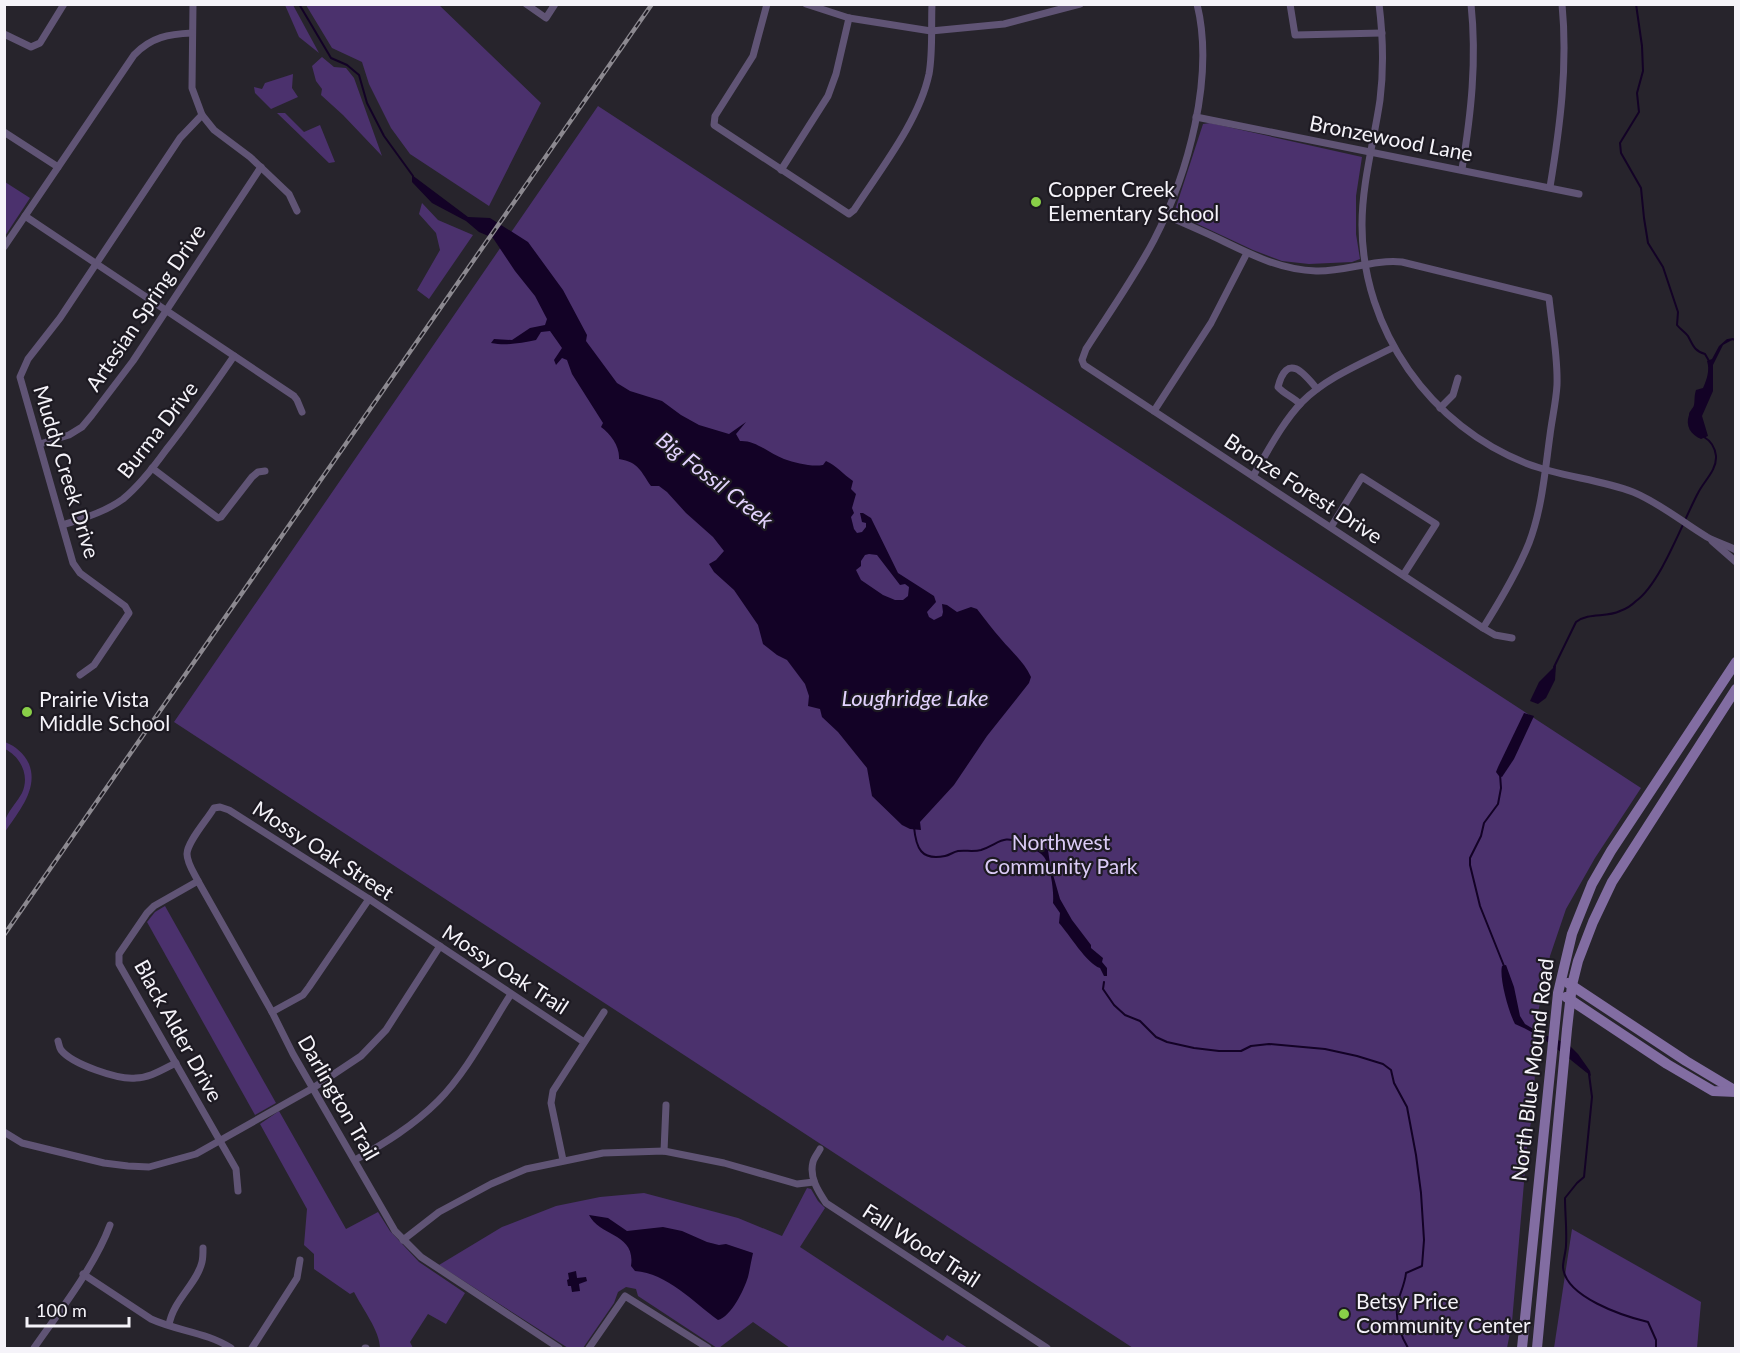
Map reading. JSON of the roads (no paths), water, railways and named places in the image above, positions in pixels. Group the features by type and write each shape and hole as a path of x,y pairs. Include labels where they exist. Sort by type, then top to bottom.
{"main road":[{"name":"North Blue Mound Road","path":"1522,1348 1554,1026 1561,977 1572,934 1592,884 1611,851 1736,662"},
{"name":"North Blue Mound Road","path":"1537,1348 1567,1029 1572,985 1578,961 1612,882 1736,689"},
{"path":"1561,977 1686,1061 1736,1091"},
{"path":"1558,993 1571,999 1713,1092 1736,1091"}],"street":[{"path":"4,34 31,47 39,43 64,4"},
{"path":"193,4 192,88 202,115 207,124 220,136 246,153 289,194 297,211"},
{"path":"526,4 546,18 555,4"},
{"path":"767,4 753,56 715,116 714,125 849,214 854,210 907,128 920,102 930,71 932,4"},
{"path":"806,4 849,18 931,31 1004,24 1080,4"},
{"path":"1197,4 1203,33 1203,80 1186,159 1166,215 1274,264 1306,271 1342,270 1383,261 1402,262 1549,298 1557,386 1545,470 1529,542 1507,589 1483,628"},
{"path":"1290,4 1295,35 1382,33"},
{"path":"1379,4 1382,33 1381,86 1362,215 1362,239 1374,298 1394,347 1410,373 1440,408 1472,435 1497,451 1545,470 1626,490 1663,508 1708,538 1736,562"},
{"path":"1462,169 1473,79 1474,40 1471,4"},
{"path":"1550,187 1560,130 1563,95 1562,4"},
{"path":"781,170 828,96 836,74 849,18"},
{"path":"4,247 139,50 165,35 192,33"},
{"name":"Muddy Creek Drive","path":"80,675 94,665 129,613 125,606 80,573 73,563 20,377 21,372 60,318 180,138 202,115"},
{"name":"Bronzewood Lane","path":"1196,117 1579,194"},
{"path":"4,132 58,167"},
{"name":"Artesian Spring Drive","path":"40,444 69,435 87,422 129,366 261,167"},
{"name":"Bronze Forest Drive","path":"1166,215 1144,257 1086,349 1082,360 1084,365 1483,628 1495,635 1512,638"},
{"path":"25,216 294,396 302,412"},
{"path":"1154,411 1211,323 1247,253"},
{"path":"1253,476 1300,404 1317,389 1394,347"},
{"name":"Burma Drive","path":"63,525 99,512 121,500 141,482 198,409 234,356"},
{"path":"1300,404 1278,387 1284,373 1298,368 1317,389"},
{"path":"1440,408 1453,395 1458,378"},
{"path":"152,468 218,518 252,477 258,472 265,471"},
{"path":"1330,527 1362,477 1427,518 1436,524 1404,574"},
{"path":"1708,538 1736,550"},
{"name":"Darlington Trail","path":"219,807 214,808 189,845 188,861 395,1231 429,1263 559,1348"},
{"name":"Mossy Oak Street","path":"219,807 229,810 407,925"},
{"name":"Black Alder Drive","path":"198,881 154,906 147,913 119,954 119,964 236,1169 238,1191"},
{"path":"272,1012 303,994 369,899"},
{"name":"Mossy Oak Trail","path":"407,925 584,1042"},
{"path":"4,1132 22,1143 104,1163 128,1166 149,1167 196,1154 313,1088 361,1056 386,1030 440,946"},
{"path":"355,1160 396,1136 438,1101 458,1077 511,994"},
{"path":"563,1160 551,1103 553,1091 604,1012"},
{"path":"58,1041 61,1050 75,1059 105,1074 121,1078 150,1075 176,1063"},
{"path":"664,1151 666,1105"},
{"path":"403,1240 439,1212 491,1184 526,1169 563,1160 603,1153 664,1151 724,1163 797,1184 814,1182 813,1162 820,1149"},
{"name":"Fall Wood Trail","path":"814,1182 826,1203 1047,1348"},
{"path":"34,1348 105,1239 110,1225"},
{"path":"169,1325 175,1306 202,1264 203,1248"},
{"path":"252,1348 297,1278 300,1260"},
{"path":"83,1274 151,1319 207,1336 231,1348"},
{"path":"589,1348 625,1296 708,1348"}],"water":[{"name":"Loughridge Lake","path":"412,175 468,217 490,218 528,242 563,290 587,335 586,341 617,383 630,391 662,401 699,425 729,434 746,422 736,434 740,441 757,445 784,459 814,465 823,465 826,461 837,468 853,481 851,489 856,494 852,508 854,513 851,517 854,529 857,533 862,532 866,527 860,513 871,518 898,573 934,596 936,602 927,612 929,617 934,620 942,616 942,604 957,612 971,607 977,609 1021,662 1031,677 1029,683 987,736 954,785 920,822 921,830 910,829 902,825 872,796 867,768 838,732 822,717 820,709 808,706 809,696 805,684 787,660 763,644 758,625 734,590 714,572 709,564 724,551 713,537 667,492 659,486 651,486 635,465 619,459 614,441 601,427 603,423 572,374 567,360 562,358 556,365 554,360 562,348 550,331 541,332 536,340 508,344 491,343 494,339 512,340 530,328 545,325 547,319 535,296 493,238 432,203 412,182","holes":["865,555 877,555 900,585 905,584 909,587 908,596 903,600 895,600 883,595 861,580 856,570 861,566 861,561"]},
{"path":"1727,339 1732,340 1723,345 1713,365 1713,391 1702,416 1708,436 1701,439 1690,430 1689,414 1694,405 1696,390 1703,388 1706,381 1707,361 1712,359 1719,346"},
{"path":"1556,665 1555,680 1546,698 1538,704 1530,701 1539,682"},
{"path":"1524,713 1534,716 1514,759 1502,777 1499,776 1496,772"},
{"path":"1021,841 1041,845 1048,850 1060,899 1091,948 1103,958 1102,962 1107,968 1107,976 1104,976 1100,968 1084,955 1059,923 1060,913 1053,903 1052,880 1046,861 1042,854"},
{"path":"1506,965 1514,987 1520,1016 1525,1024 1540,1033 1568,1044 1578,1054 1591,1076 1546,1041 1515,1024 1503,987 1501,971 1502,966"},
{"path":"589,1215 608,1218 627,1231 663,1227 682,1231 707,1242 726,1244 753,1253 748,1277 740,1296 728,1314 718,1320 669,1283 647,1273 635,1271 631,1266 628,1247 616,1236 601,1228"},
{"path":"576,1271 577,1278 586,1277 587,1281 579,1284 580,1291 572,1292 571,1286 568,1286 568,1273"}],"waterway":[{"name":"Big Fossil Creek","path":"299,4 331,58 347,65 359,75 367,103 384,136 413,176"},
{"path":"1636,4 1643,71 1637,93 1639,112 1620,143 1621,153 1641,188 1648,243 1663,267 1678,312 1677,325 1709,361"},
{"path":"1728,340 1736,341"},
{"path":"1554,667 1576,622 1586,617 1615,613 1627,608 1645,592 1654,580 1716,461 1715,450 1711,442 1704,437"},
{"path":"1500,774 1501,788 1498,804 1484,823 1481,836 1470,858 1470,865 1480,906 1504,966"},
{"name":"Big Fossil Creek","path":"914,827 918,847 930,857 945,856 958,851 981,850 1006,840 1025,844"},
{"name":"Big Fossil Creek","path":"1104,982 1103,989 1114,1005 1125,1015 1140,1021 1156,1037 1167,1042 1219,1051 1241,1051 1251,1046 1269,1044 1325,1049 1383,1064 1391,1070 1394,1083 1407,1107 1421,1193 1424,1240 1422,1266 1406,1273 1397,1307 1398,1326 1408,1348"},
{"path":"1589,1074 1592,1097 1584,1177 1565,1198 1566,1248 1563,1267 1566,1278 1584,1296 1611,1310 1648,1322 1656,1340 1656,1348"}],"railway":[{"path":"4,935 652,4"}],"place":[{"name":"Copper Creek Elementary School","path":"1036,202"},
{"name":"Prairie Vista Middle School","path":"27,712"},
{"name":"Betsy Price Community Center","path":"1344,1314"}],"park label":[{"name":"Northwest Community Park","path":"1061,855"}]}
